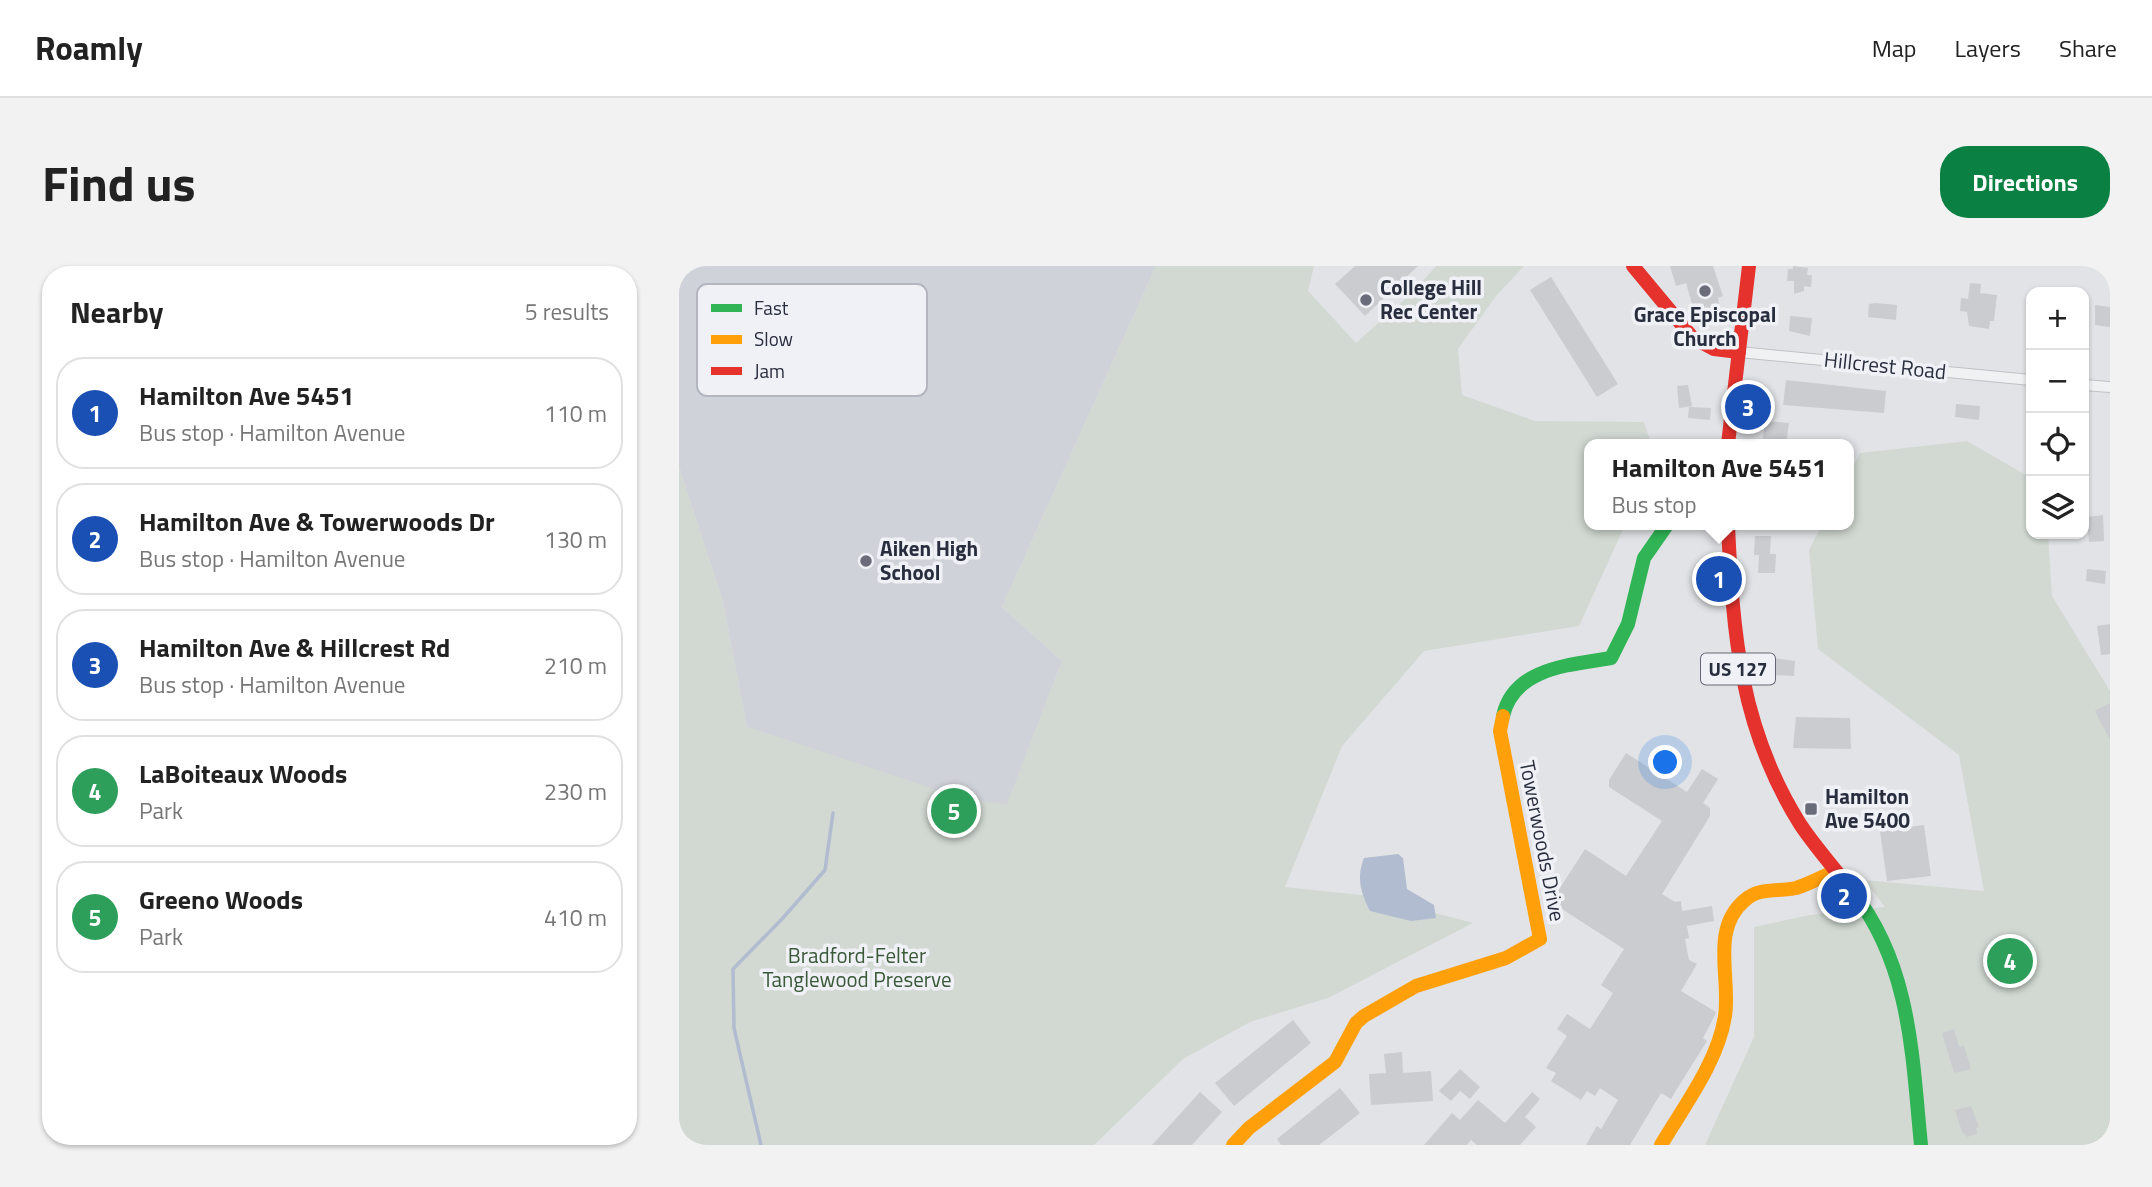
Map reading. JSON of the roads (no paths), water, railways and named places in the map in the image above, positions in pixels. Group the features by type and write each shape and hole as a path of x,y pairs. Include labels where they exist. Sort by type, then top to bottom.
{"street":[{"path":"1633,266 1692,337 1714,349 1739,352"},
{"path":"1729,439 1749,266"},
{"name":"Hillcrest Road","path":"1739,352 2026,380"},
{"path":"2089,385 2110,387"},
{"name":"Towerwoods Drive","path":"1233,1145 1249,1128 1335,1062 1356,1023 1364,1016 1416,986 1506,958 1540,939 1500,731 1502,709 1522,681 1535,674 1611,658 1628,624 1644,558 1664,530"},
{"name":"US 127","path":"1728,530 1733,638 1739,681 1750,720 1775,782 1801,827 1876,923 1899,973 1905,1000 1921,1145"},
{"path":"1661,1145 1721,1034 1726,1003 1724,949 1729,918 1742,901 1757,891 1795,888 1835,871"}],"water":[{"path":"1398,854 1403,858 1407,889 1434,905 1436,918 1411,921 1370,911 1361,885 1360,872 1364,858"}],"waterway":[{"path":"761,1145 734,1028 733,969 825,870 833,813"}],"place":[{"name":"Grace Episcopal Church","path":"1705,291"},
{"name":"College Hill Rec Center","path":"1366,300"},
{"name":"Hamilton Ave & Hillcrest Rd","path":"1748,407"},
{"name":"Aiken High School","path":"866,561"},
{"name":"Hamilton Ave 5451","path":"1719,579"},
{"name":"Hamilton Ave 5400","path":"1811,809"},
{"name":"Greeno Woods","path":"954,811"},
{"name":"Hamilton Ave & Towerwoods Dr","path":"1844,896"},
{"name":"LaBoiteaux Woods","path":"2010,961"}],"park label":[{"name":"Bradford-Felter Tanglewood Preserve","path":"857,968"}]}
